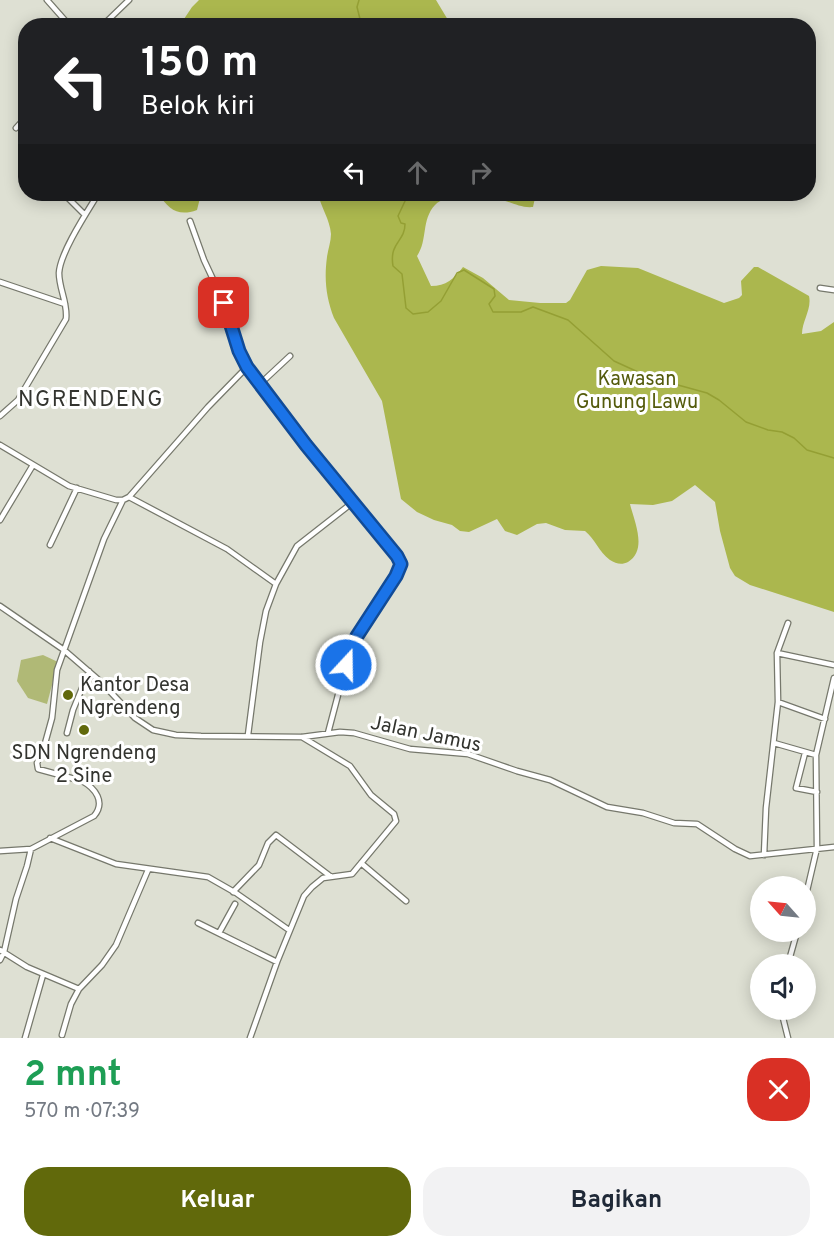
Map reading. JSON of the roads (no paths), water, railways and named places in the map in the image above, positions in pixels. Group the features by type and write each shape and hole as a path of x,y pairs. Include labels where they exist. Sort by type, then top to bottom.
{"street":[{"path":"47,0 63,18"},
{"path":"110,18 129,0"},
{"path":"71,201 85,215"},
{"path":"0,416 18,400 66,319 60,266 94,201"},
{"path":"190,221 204,260 224,303 239,351 247,367 401,564 396,576 357,636 350,653 328,734"},
{"path":"0,282 66,304"},
{"path":"820,288 834,291"},
{"path":"260,384 290,356"},
{"path":"0,851 31,849 94,816 100,806 98,796 87,784 36,767 49,730 57,670 104,539 123,500 129,497 208,407 247,367"},
{"path":"0,445 64,483 123,500"},
{"path":"0,520 33,465"},
{"path":"50,544 77,488"},
{"path":"129,497 227,549 276,584"},
{"path":"248,735 260,642 266,611 276,584 297,546 352,503"},
{"name":"Jalan Jamus","path":"0,606 64,650 89,671 135,718 153,730 176,735 302,737 354,733 410,749 468,754 550,780 607,807 643,813 674,823 697,824 745,854 764,855 834,847"},
{"path":"764,855 766,808 778,702 777,653 788,624"},
{"path":"777,653 834,665"},
{"path":"67,733 73,710 89,671"},
{"path":"810,876 817,848 816,755 834,678"},
{"path":"778,702 825,719"},
{"path":"250,1038 289,930 307,892 320,880 330,876 348,875 395,823 396,818 371,795 350,766 302,737"},
{"path":"774,743 816,755"},
{"path":"805,753 795,783 796,788 817,792"},
{"path":"233,892 259,865 268,843 275,835 279,835 330,876"},
{"path":"50,838 105,860 148,870 201,875 217,881 289,930"},
{"path":"0,960 31,849"},
{"path":"361,863 406,901"},
{"path":"62,1035 71,1004 79,989 102,965 116,945 148,870"},
{"path":"219,933 235,904"},
{"path":"198,922 277,962"},
{"path":"2,951 43,975 79,989"},
{"path":"25,1038 43,975"},
{"path":"784,1020 788,1038"}],"waterway":[{"path":"359,0 357,7 360,18"},
{"path":"405,201 398,216 401,223 405,224 403,235 395,247 392,258 393,266 402,274 406,308 413,314 428,312 441,301 457,273 464,270 494,289 495,296 489,304 493,312 521,312 533,307 568,320 614,361 649,377 707,393 746,422 768,430 782,432 794,438 807,450 834,458"}],"place":[{"name":"Kantor Desa Ngrendeng","path":"68,695"},
{"name":"SDN Ngrendeng 2 Sine","path":"84,730"}],"district":[{"name":"NGRENDENG","path":"91,398"}],"park label":[{"name":"Kawasan Gunung Lawu","path":"637,390"}]}
